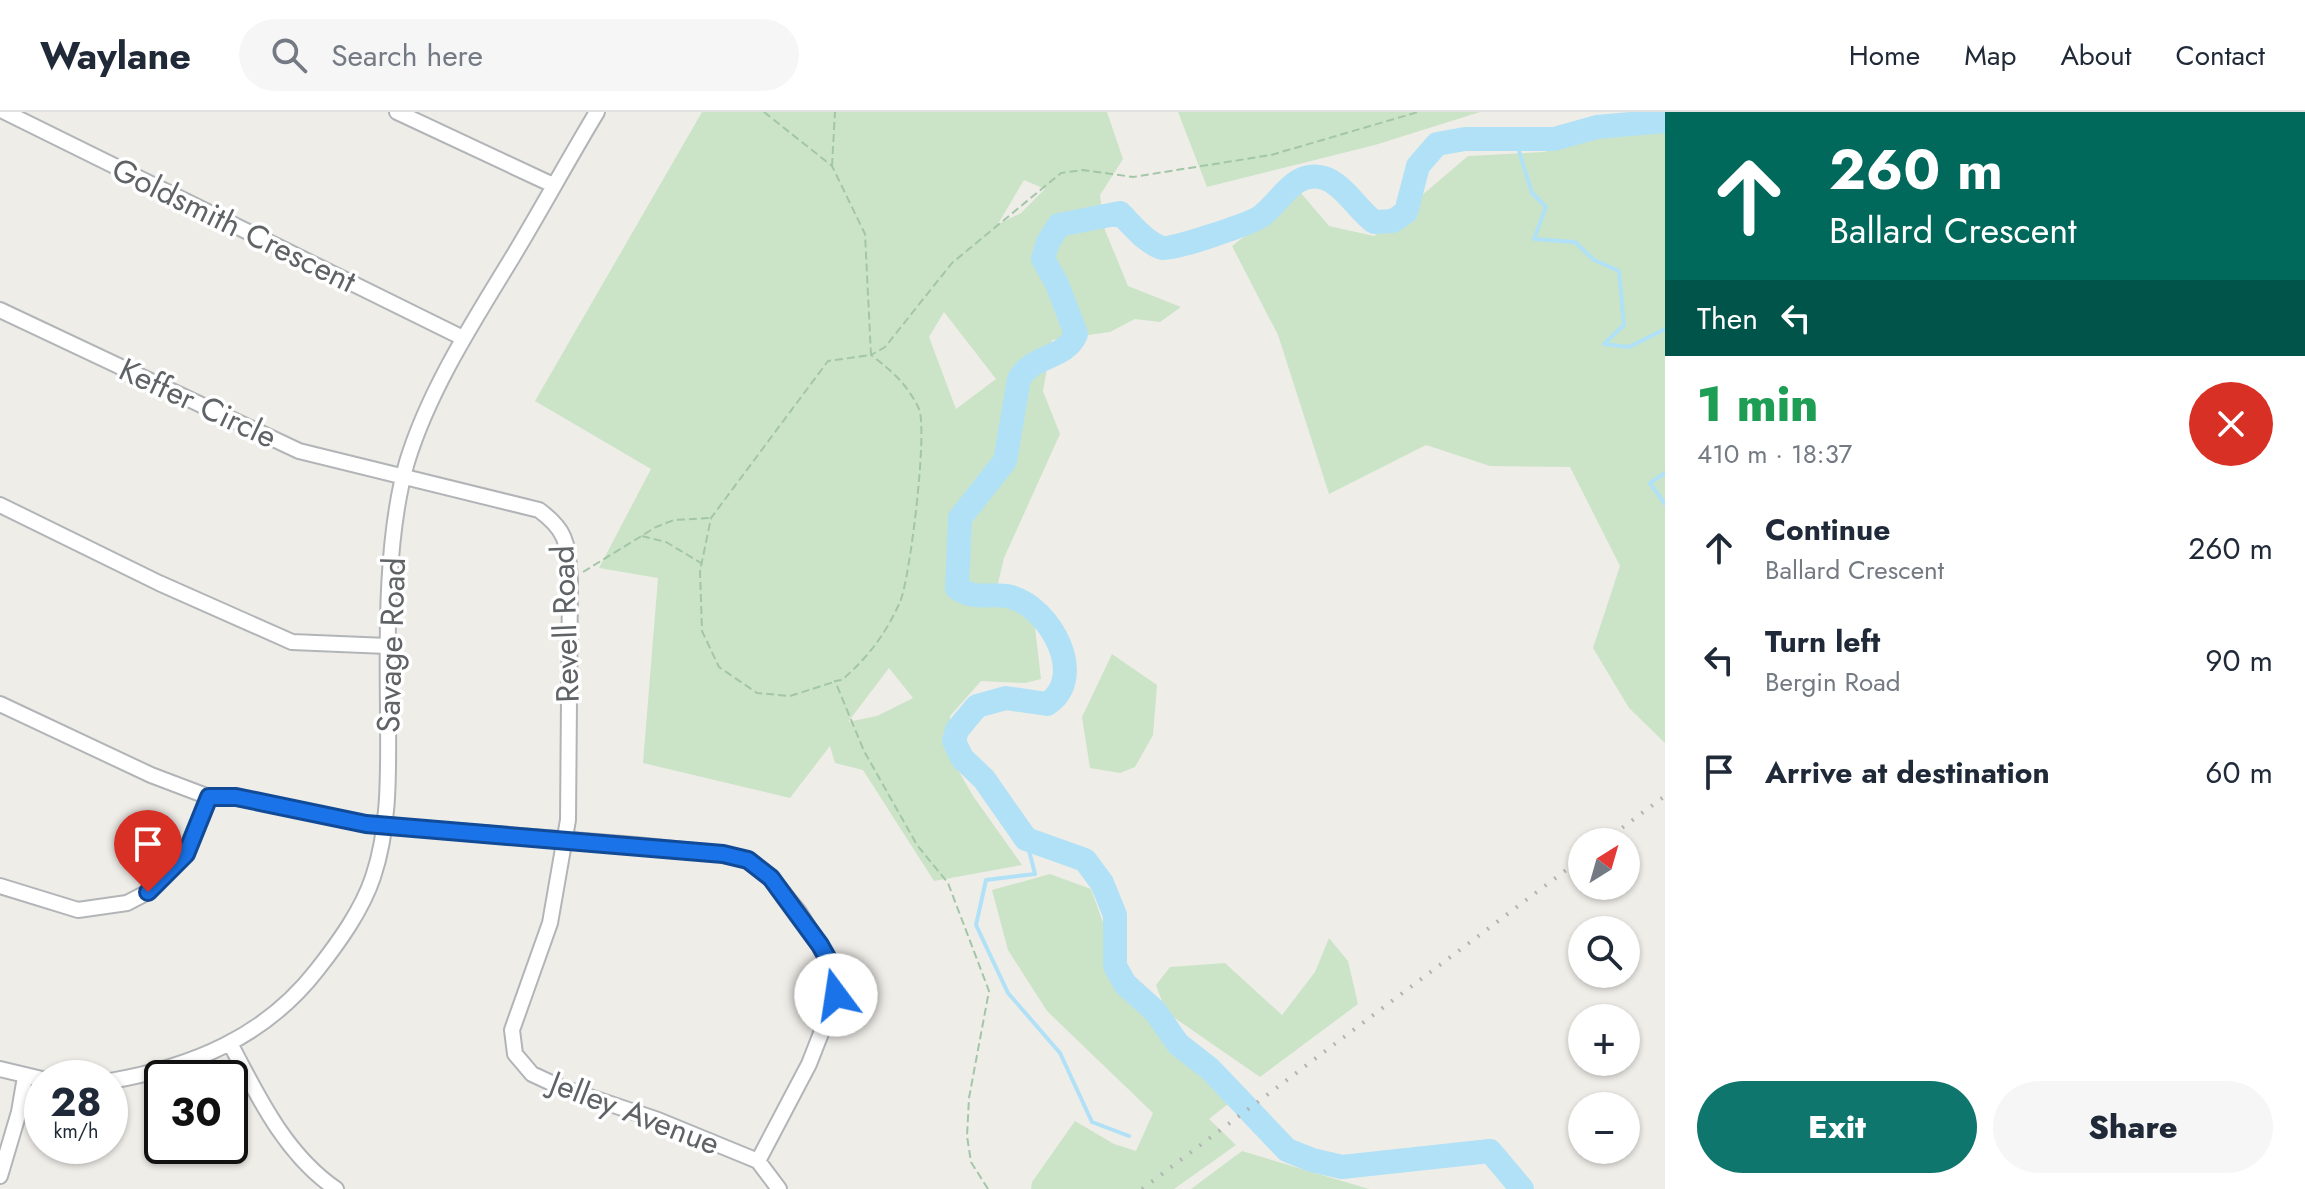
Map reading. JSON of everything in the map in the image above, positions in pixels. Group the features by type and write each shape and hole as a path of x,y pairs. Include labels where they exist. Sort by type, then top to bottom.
{"street":[{"name":"Goldsmith Crescent","path":"5,112 463,338"},
{"path":"397,112 553,185"},
{"name":"Savage Road","path":"128,1077 193,1061 231,1045 275,1015 326,959 359,907 373,877 385,824 387,646 393,540 403,478 414,445 463,338 597,112"},
{"name":"Keffer Circle","path":"0,310 299,451 403,478"},
{"name":"Revell Road","path":"403,478 539,510 559,525 567,544 570,580 568,820 564,840"},
{"path":"0,505 172,590 292,642 387,646"},
{"path":"0,704 151,775 209,797 236,797 366,824 723,854 748,860 771,878 820,945 833,968 836,995 815,1052 758,1161"},
{"path":"0,886 78,910 127,903 148,892 186,854 209,797"},
{"name":"Jelley Avenue","path":"564,840 550,923 512,1030 515,1054 532,1074 560,1087 687,1131 758,1161 779,1189"},
{"path":"231,1045 283,1135 305,1163 336,1189"},
{"path":"0,1069 24,1077"},
{"path":"0,1176 19,1112 24,1083"}],"path":[{"path":"764,112 832,166 865,234 871,355 897,375 920,411 924,448 902,598 879,645 842,680 790,696 757,693 719,667 702,631 702,563 711,518 828,361 871,355 885,347 952,263 1061,173 1083,170 1133,177 1271,155 1418,112"},
{"path":"832,166 835,112"},
{"path":"570,580 674,520 711,518"},
{"path":"642,536 666,542 702,563"},
{"path":"835,681 864,751 917,845 948,883 989,991 969,1098 967,1136 971,1162 988,1189"}],"green space":[{"path":"702,112 1107,112 1123,159 1100,195 1105,230 1128,286 1181,307 1160,322 1135,319 1110,332 1052,340 1043,391 1060,434 1004,558 994,601 1034,619 1041,679 1025,683 981,681 950,716 950,756 973,796 1022,865 934,881 863,770 835,763 830,746 790,798 643,763 658,578 599,568 651,469 535,401","holes":["1024,180 1045,189 1021,213 998,224","944,312 996,379 956,409 929,337","889,668 913,698 877,716 848,722"]},
{"path":"1178,112 1480,112 1375,145 1207,187"},
{"path":"1665,118 1665,743 1629,708 1593,648 1620,566 1570,467 1490,466 1426,445 1329,494 1278,335 1232,246 1301,193 1329,226 1374,236 1468,156 1544,152"},
{"path":"1112,654 1157,685 1153,735 1135,767 1120,773 1090,768 1082,717"},
{"path":"1050,874 1091,889 1127,990 1195,1060 1228,1104 1209,1119 1236,1145 1174,1189 1031,1189 1032,1182 1075,1121 1114,1144 1136,1151 1153,1113 1047,1011 1008,950 992,890"},
{"path":"1329,938 1348,961 1358,1004 1260,1077 1166,1012 1156,985 1170,967 1225,963 1282,1015 1315,972"},
{"path":"1242,1151 1369,1189 1191,1189"}],"waterway":[{"path":"1522,1189 1490,1151 1342,1167 1287,1150 1210,1069 1178,1044 1155,1011 1125,984 1115,966 1115,915 1102,883 1085,860 1026,839 984,779 962,758 954,741 957,730 977,706 1006,698 1047,704 1059,692 1064,678 1064,662 1051,629 1026,604 1011,597 970,594 957,588 960,518 1005,461 1019,379 1032,365 1064,348 1076,334 1057,284 1043,259 1048,242 1059,225 1120,213 1150,242 1168,248 1260,217 1288,189 1304,178 1313,177 1324,178 1338,186 1374,222 1393,221 1406,212 1418,166 1437,144 1465,139 1554,139 1597,127 1665,121"},
{"path":"1516,141 1532,193 1546,207 1534,239 1575,242 1594,260 1619,271 1624,325 1604,344 1629,347 1665,329"},
{"path":"1665,473 1650,483 1665,504"},
{"path":"1026,839 1035,874 986,880 976,925 1008,993 1060,1053 1092,1122 1129,1136"}],"railway":[{"path":"1622,828 1665,796"},
{"path":"1142,1189 1568,869"}],"route":[{"path":"148,892 186,854 209,797 236,797 366,824 409,825 723,854 748,860 771,878 799,912 833,968 836,995"}]}
